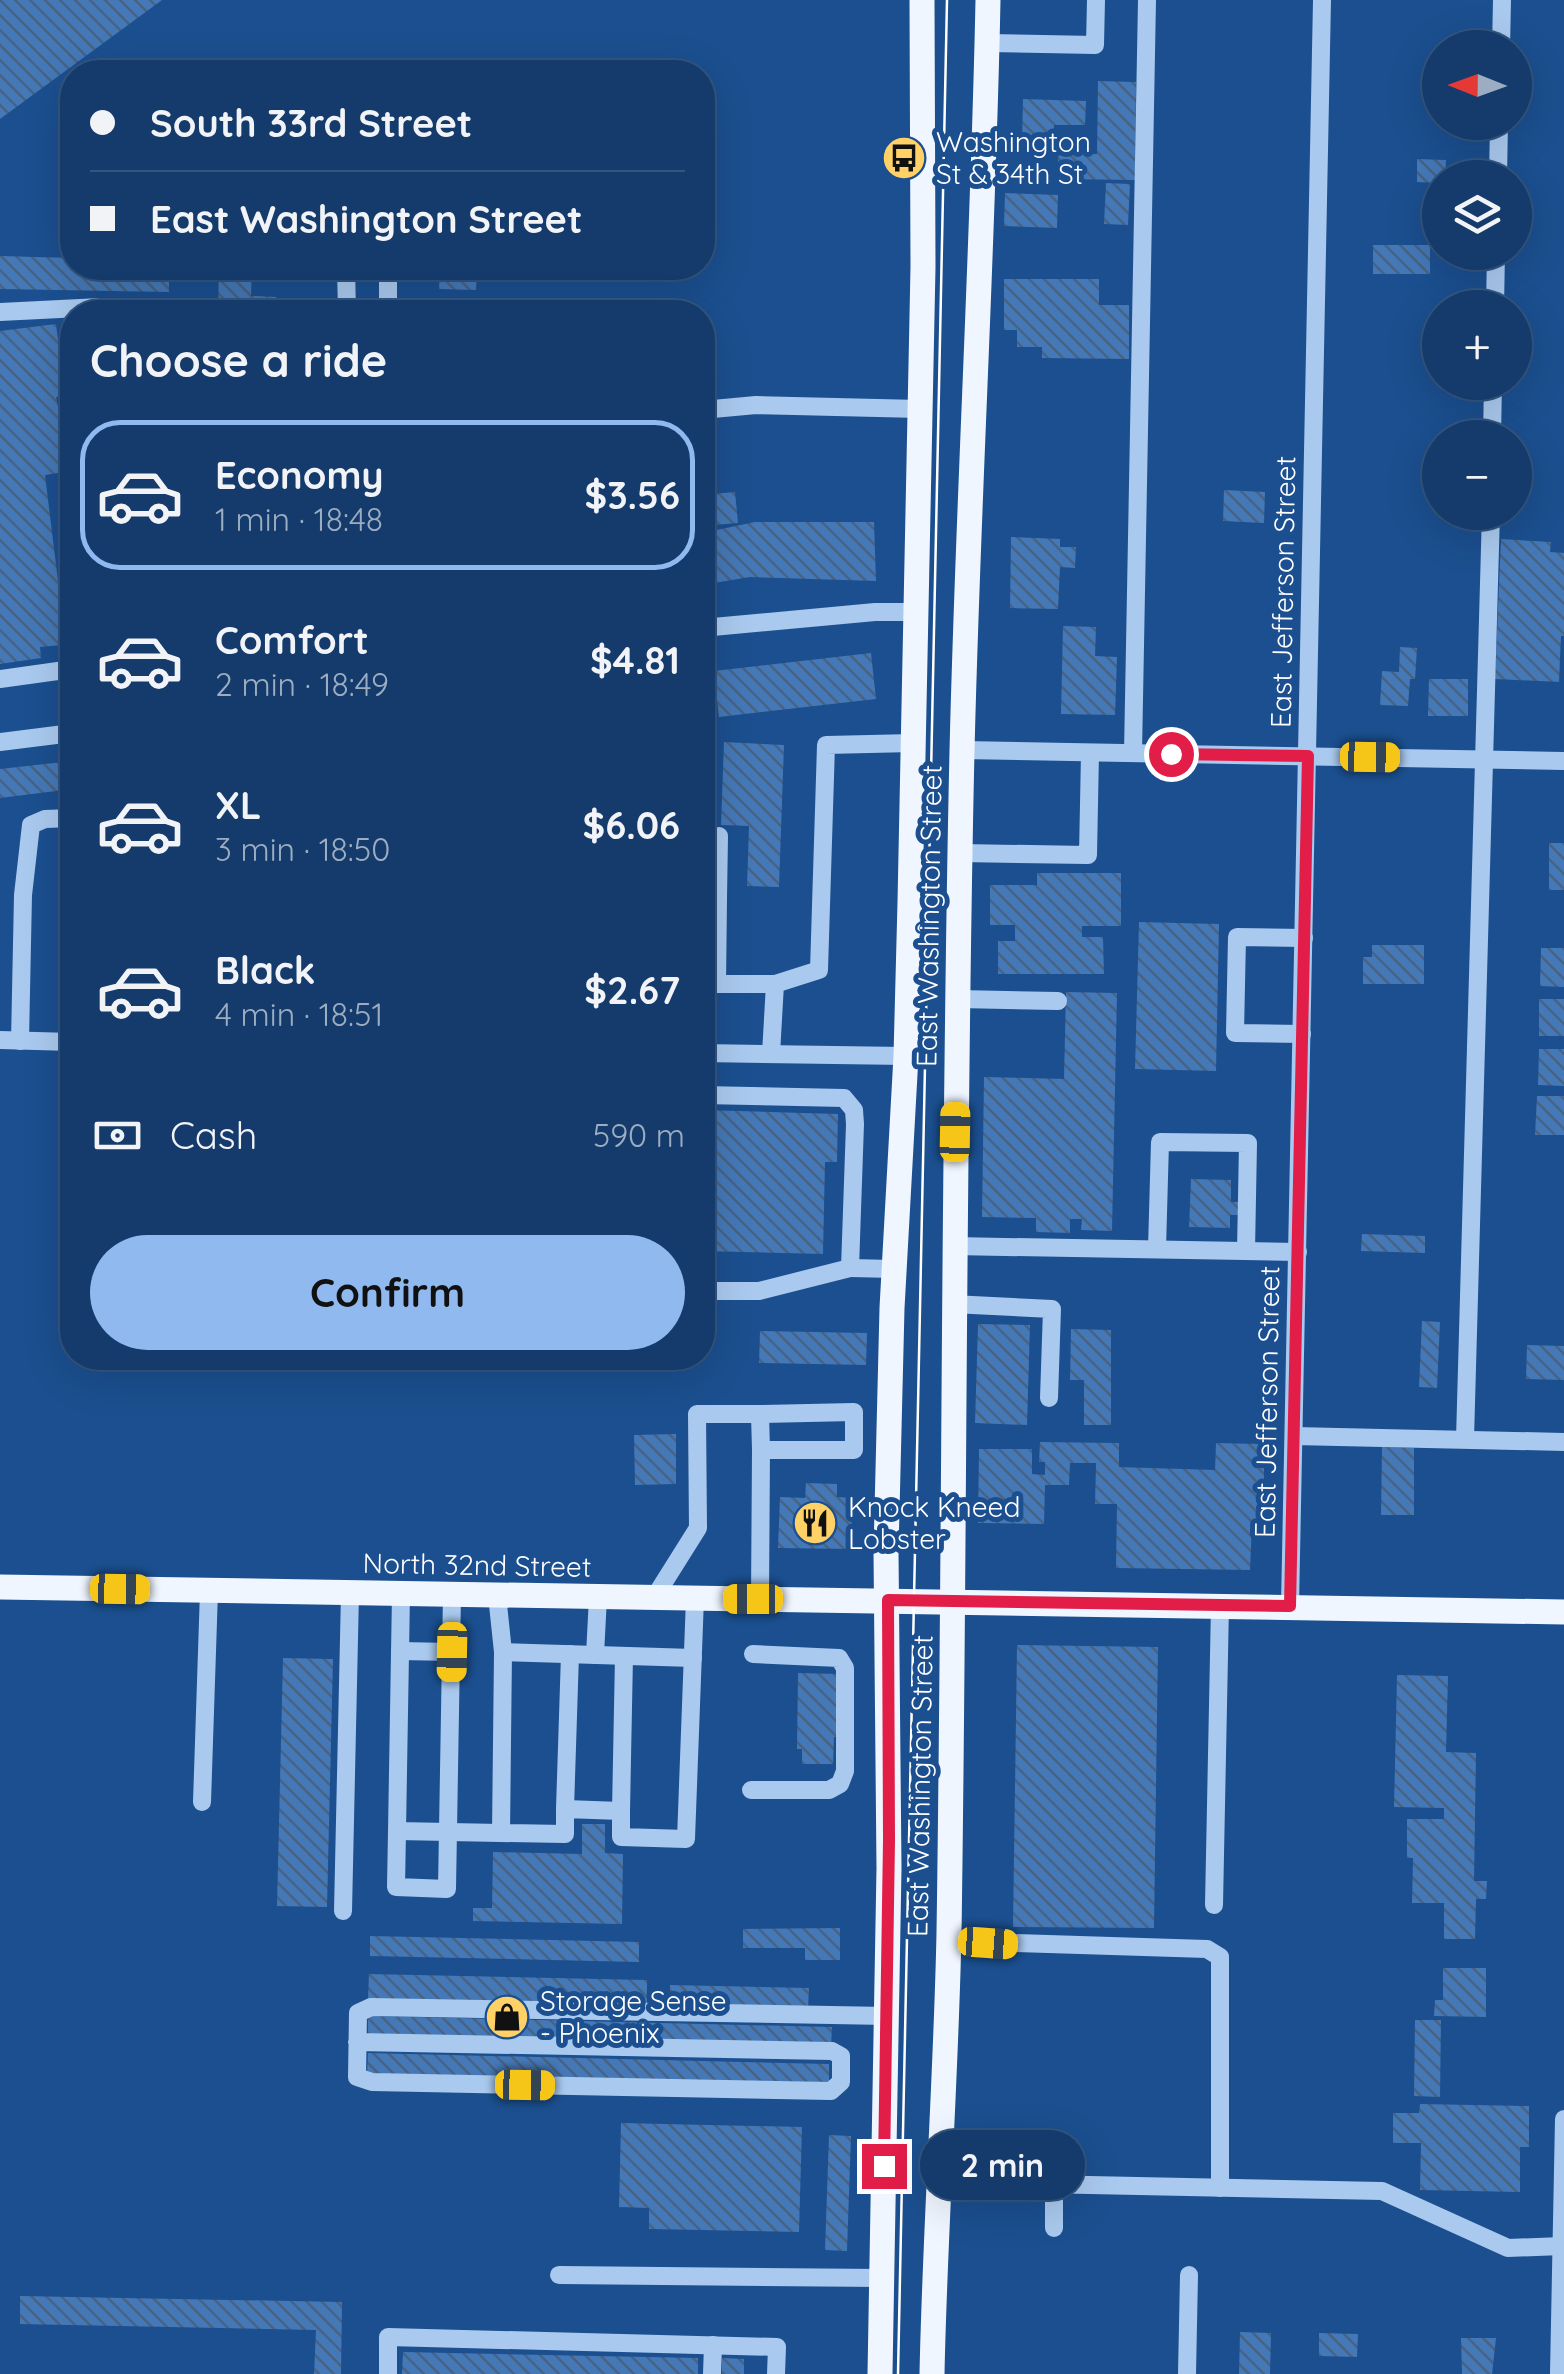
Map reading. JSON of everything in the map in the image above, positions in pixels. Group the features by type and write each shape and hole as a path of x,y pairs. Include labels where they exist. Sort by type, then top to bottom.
{"main road":[{"name":"East Washington Street","path":"880,2374 887,2016 888,1600 894,1269 906,1056 916,612 922,0"},
{"name":"East Washington Street","path":"932,2374 948,1941 952,1304 962,750 968,524 982,279 988,0"},
{"name":"North 32nd Street","path":"0,1587 1564,1612"}],"street":[{"path":"987,43 1094,46 1096,0"},
{"path":"1132,753 1147,0"},
{"name":"East Jefferson Street","path":"1290,1606 1322,0"},
{"path":"1501,30 1502,0"},
{"path":"0,312 60,309"},
{"path":"715,409 920,408"},
{"path":"1464,1439 1490,530"},
{"path":"715,627 875,612 916,612"},
{"path":"0,679 60,671"},
{"path":"0,742 60,734"},
{"path":"715,959 717,984 775,984 819,970 826,745 913,743"},
{"path":"962,750 1564,761"},
{"path":"960,853 1088,855 1090,753"},
{"path":"20,1041 24,880 31,825 45,818 60,818"},
{"path":"715,862 719,836"},
{"path":"1302,1034 1235,1033 1236,956 1237,937 1304,938"},
{"path":"771,1054 775,984"},
{"path":"958,999 1058,1001"},
{"path":"0,1040 60,1042"},
{"path":"715,1052 906,1056"},
{"path":"715,1095 844,1098 854,1110 850,1268"},
{"path":"1157,1250 1160,1142 1248,1143 1246,1251"},
{"path":"953,1246 1298,1252"},
{"path":"715,1291 759,1291 850,1268 894,1269"},
{"path":"952,1304 1052,1309 1049,1398"},
{"path":"654,1598 698,1528 697,1414 854,1412 854,1450 761,1450"},
{"path":"760,1414 760,1599"},
{"path":"1294,1436 1564,1442"},
{"path":"202,1802 209,1591"},
{"path":"343,1911 350,1592"},
{"path":"401,1594 396,1887 447,1889 452,1594"},
{"path":"497,1595 503,1652 500,1833"},
{"path":"596,1655 598,1596"},
{"path":"624,1656 621,1838 686,1838 695,1598"},
{"path":"1214,1905 1220,1605"},
{"path":"400,1651 452,1652"},
{"path":"503,1652 693,1658"},
{"path":"397,1832 564,1834 570,1654"},
{"path":"751,1790 829,1790 840,1784 844,1771 845,1668 839,1658 753,1654"},
{"path":"565,1809 621,1812"},
{"path":"948,1941 1207,1949 1220,1957 1220,2188"},
{"path":"357,2042 832,2051 841,2056 841,2082 831,2091 372,2082 357,2077 357,2042 358,2013 371,2007 887,2016"},
{"path":"1560,2374 1564,2119"},
{"path":"938,2182 1382,2191 1508,2248 1562,2246"},
{"path":"1054,2184 1054,2228"},
{"path":"559,2275 882,2278"},
{"path":"1186,2374 1189,2275"},
{"path":"388,2374 388,2337 776,2347 776,2374"},
{"path":"712,2374 713,2346"}],"building":[{"path":"0,0 162,0 80,60 60,60 60,75 0,119"},
{"path":"1098,81 1136,82 1135,180 1058,179 1058,154 1097,154"},
{"path":"1023,99 1086,101 1085,125 1054,125 1053,142 1022,142"},
{"path":"1417,159 1446,160 1422,160 1422,182 1417,182"},
{"path":"1106,183 1130,184 1128,225 1104,224"},
{"path":"1005,193 1058,195 1057,228 1004,226"},
{"path":"1373,245 1422,245 1422,270 1430,270 1430,274 1373,274"},
{"path":"0,256 60,258 60,280 169,280 169,292 0,289"},
{"path":"1004,279 1099,279 1099,305 1129,305 1129,359 1042,358 1042,347 1017,347 1017,330 1004,330"},
{"path":"219,280 252,280 251,296 276,297 276,300 218,300"},
{"path":"439,280 476,280 476,290 439,289"},
{"path":"56,324 60,356 60,397 56,397 60,417 60,480 58,473 45,475 60,581 60,645 40,647 41,658 0,664 0,331"},
{"path":"1224,490 1265,492 1264,523 1223,521"},
{"path":"735,492 738,523 715,525 715,494"},
{"path":"755,522 874,522 876,581 750,577 715,583 715,530"},
{"path":"1011,537 1060,539 1060,547 1076,547 1075,568 1060,567 1058,609 1010,608"},
{"path":"1501,539 1551,542 1550,552 1564,553 1564,636 1559,682 1495,679"},
{"path":"1063,626 1096,627 1095,656 1117,657 1115,715 1061,714"},
{"path":"1400,647 1417,648 1408,706 1380,705 1382,671 1399,672"},
{"path":"871,653 876,699 719,717 715,671"},
{"path":"1429,679 1468,679 1468,716 1428,716"},
{"path":"724,742 784,745 779,887 747,886 749,826 721,825"},
{"path":"60,762 60,790 0,798 0,769"},
{"path":"1549,843 1564,843 1564,890 1549,890"},
{"path":"1037,873 1121,873 1121,926 1082,926 1082,937 1103,937 1104,974 998,974 998,941 1015,941 1015,925 990,925 990,885 1037,885"},
{"path":"1139,922 1219,924 1216,1071 1135,1069"},
{"path":"1372,945 1424,945 1424,984 1363,984 1363,957 1372,957"},
{"path":"1541,948 1564,948 1564,987 1540,986"},
{"path":"1066,992 1117,993 1112,1231 1081,1230 1082,1219 1070,1219 1070,1233 1036,1232 1036,1218 982,1217 984,1077 1064,1079"},
{"path":"1539,999 1564,999 1564,1036 1539,1036"},
{"path":"1539,1049 1564,1049 1564,1086 1538,1085"},
{"path":"1537,1096 1564,1096 1564,1135 1535,1135"},
{"path":"715,1110 838,1114 837,1162 825,1162 823,1254 715,1251"},
{"path":"1191,1179 1231,1180 1231,1202 1238,1202 1238,1215 1230,1215 1230,1228 1189,1227"},
{"path":"1362,1234 1425,1236 1425,1253 1361,1251"},
{"path":"1422,1321 1440,1322 1437,1388 1419,1387"},
{"path":"978,1324 1030,1325 1027,1425 975,1423"},
{"path":"1071,1329 1111,1330 1111,1425 1084,1425 1084,1380 1070,1380"},
{"path":"760,1331 867,1333 866,1365 759,1363"},
{"path":"1527,1345 1564,1346 1564,1380 1526,1379"},
{"path":"676,1434 676,1484 635,1485 634,1435"},
{"path":"1040,1442 1119,1443 1119,1467 1215,1470 1216,1443 1264,1444 1264,1525 1252,1524 1250,1570 1116,1568 1117,1504 1095,1504 1096,1463 1070,1463 1069,1485 1045,1485 1044,1524 978,1523 979,1449 1032,1449 1032,1474 1045,1475 1045,1462 1039,1462"},
{"path":"1382,1447 1414,1448 1414,1515 1381,1515"},
{"name":"Knock Kneed Lobster","path":"806,1483 837,1484 837,1497 852,1498 851,1549 778,1548 780,1497 805,1498"},
{"path":"1017,1645 1158,1647 1154,1928 1013,1927"},
{"path":"283,1658 333,1659 327,1907 277,1906"},
{"path":"798,1673 839,1674 838,1737 834,1737 833,1764 802,1764 802,1749 797,1749"},
{"path":"1397,1675 1448,1676 1446,1752 1476,1753 1474,1881 1487,1881 1486,1899 1476,1899 1475,1939 1444,1939 1444,1903 1412,1903 1413,1858 1407,1858 1407,1819 1444,1819 1444,1808 1394,1807"},
{"path":"582,1824 605,1824 605,1853 623,1854 622,1924 473,1921 473,1908 492,1908 493,1852 582,1854"},
{"path":"840,1928 840,1960 805,1960 805,1948 743,1948 743,1929"},
{"path":"370,1936 639,1942 639,1962 370,1956"},
{"path":"1443,1968 1486,1968 1486,2017 1434,2016 1435,2000 1443,2000"},
{"path":"369,1974 647,1980 647,2006 368,1999"},
{"path":"670,1985 809,1988 808,2009 670,2005"},
{"path":"368,2016 832,2027 831,2047 368,2037"},
{"path":"1415,2020 1441,2020 1440,2097 1414,2096"},
{"path":"368,2053 829,2064 829,2085 367,2074"},
{"path":"1420,2104 1529,2106 1529,2147 1520,2147 1520,2192 1420,2190 1421,2143 1393,2143 1393,2113 1419,2113"},
{"path":"621,2123 802,2127 799,2232 649,2229 649,2208 619,2207"},
{"path":"829,2135 851,2136 847,2251 825,2250"},
{"path":"20,2296 342,2302 341,2374 314,2374 316,2330 20,2324"},
{"path":"1240,2332 1271,2333 1270,2374 1239,2374"},
{"path":"1319,2333 1358,2334 1357,2357 1319,2356"},
{"path":"1461,2338 1496,2338 1492,2374 1462,2374"},
{"path":"403,2352 698,2358 698,2374 402,2374"},
{"path":"722,2358 744,2359 744,2374 722,2374"}],"tram line":[{"path":"898,2374 947,0"}],"place":[{"name":"Washington St & 34th St","path":"904,158"},
{"name":"Knock Kneed Lobster","path":"815,1523"},
{"name":"Storage Sense - Phoenix","path":"507,2017"}],"route":[{"path":"884,2166 888,1600 1290,1606 1308,756 1171,754"}]}
